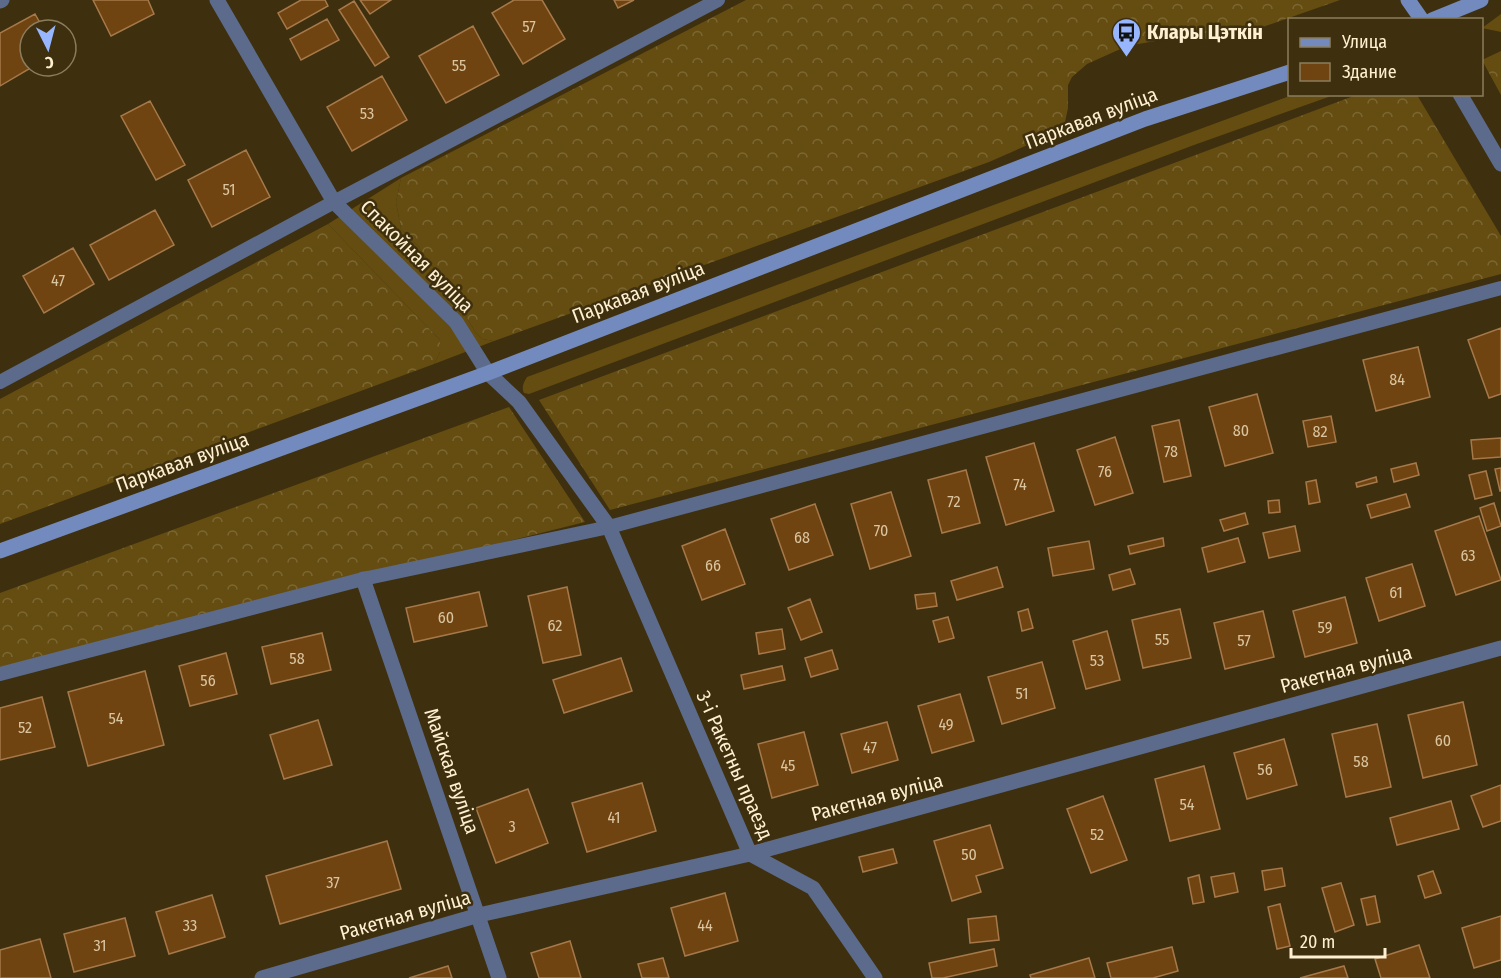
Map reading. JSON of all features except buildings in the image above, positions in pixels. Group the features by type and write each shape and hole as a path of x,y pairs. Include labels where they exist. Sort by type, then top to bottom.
{"street":[{"name":"Спакойная вуліца","path":"217,0 334,202 456,321 488,373 519,402 609,527"},
{"path":"1408,0 1421,18"},
{"path":"1437,18 1481,0"},
{"name":"Паркавая вуліца","path":"0,551 488,373 1145,119 1288,73"},
{"path":"1461,96 1501,164"},
{"name":"3-і Ракетны праезд","path":"609,527 750,854 813,888 875,978"},
{"name":"Майская вуліца","path":"363,579 499,978"},
{"name":"Ракетная вуліца","path":"262,978 479,915 750,854 1501,648"}],"lane":[{"path":"0,382 334,202 718,0"},
{"path":"0,674 363,579 609,527 1501,288"}],"green space":[{"path":"746,0 1340,0 1234,37 1215,40 1184,36 1127,46 1087,64 1072,77 1068,85 1068,108 1065,122 1032,143 989,162 494,341 482,339 476,333 450,290 418,246 401,229 396,202 401,178"},
{"path":"1501,14 1501,32 1483,27"},
{"path":"1501,51 1501,95 1483,62 1483,60"},
{"path":"1290,96 1331,96 1194,145 529,394 523,391 527,377"},
{"path":"1354,96 1418,96 1501,236 1501,274 610,510 539,400"},
{"path":"401,178 396,202 401,229 418,246 450,290 476,333 482,339 494,341 434,364 440,352 440,340 328,224"},
{"path":"328,224 440,340 440,352 434,364 0,524 0,399"},
{"path":"509,407 585,522 0,668 0,593"}],"place":[{"name":"Клары Цэткін","path":"1126,58"}]}
